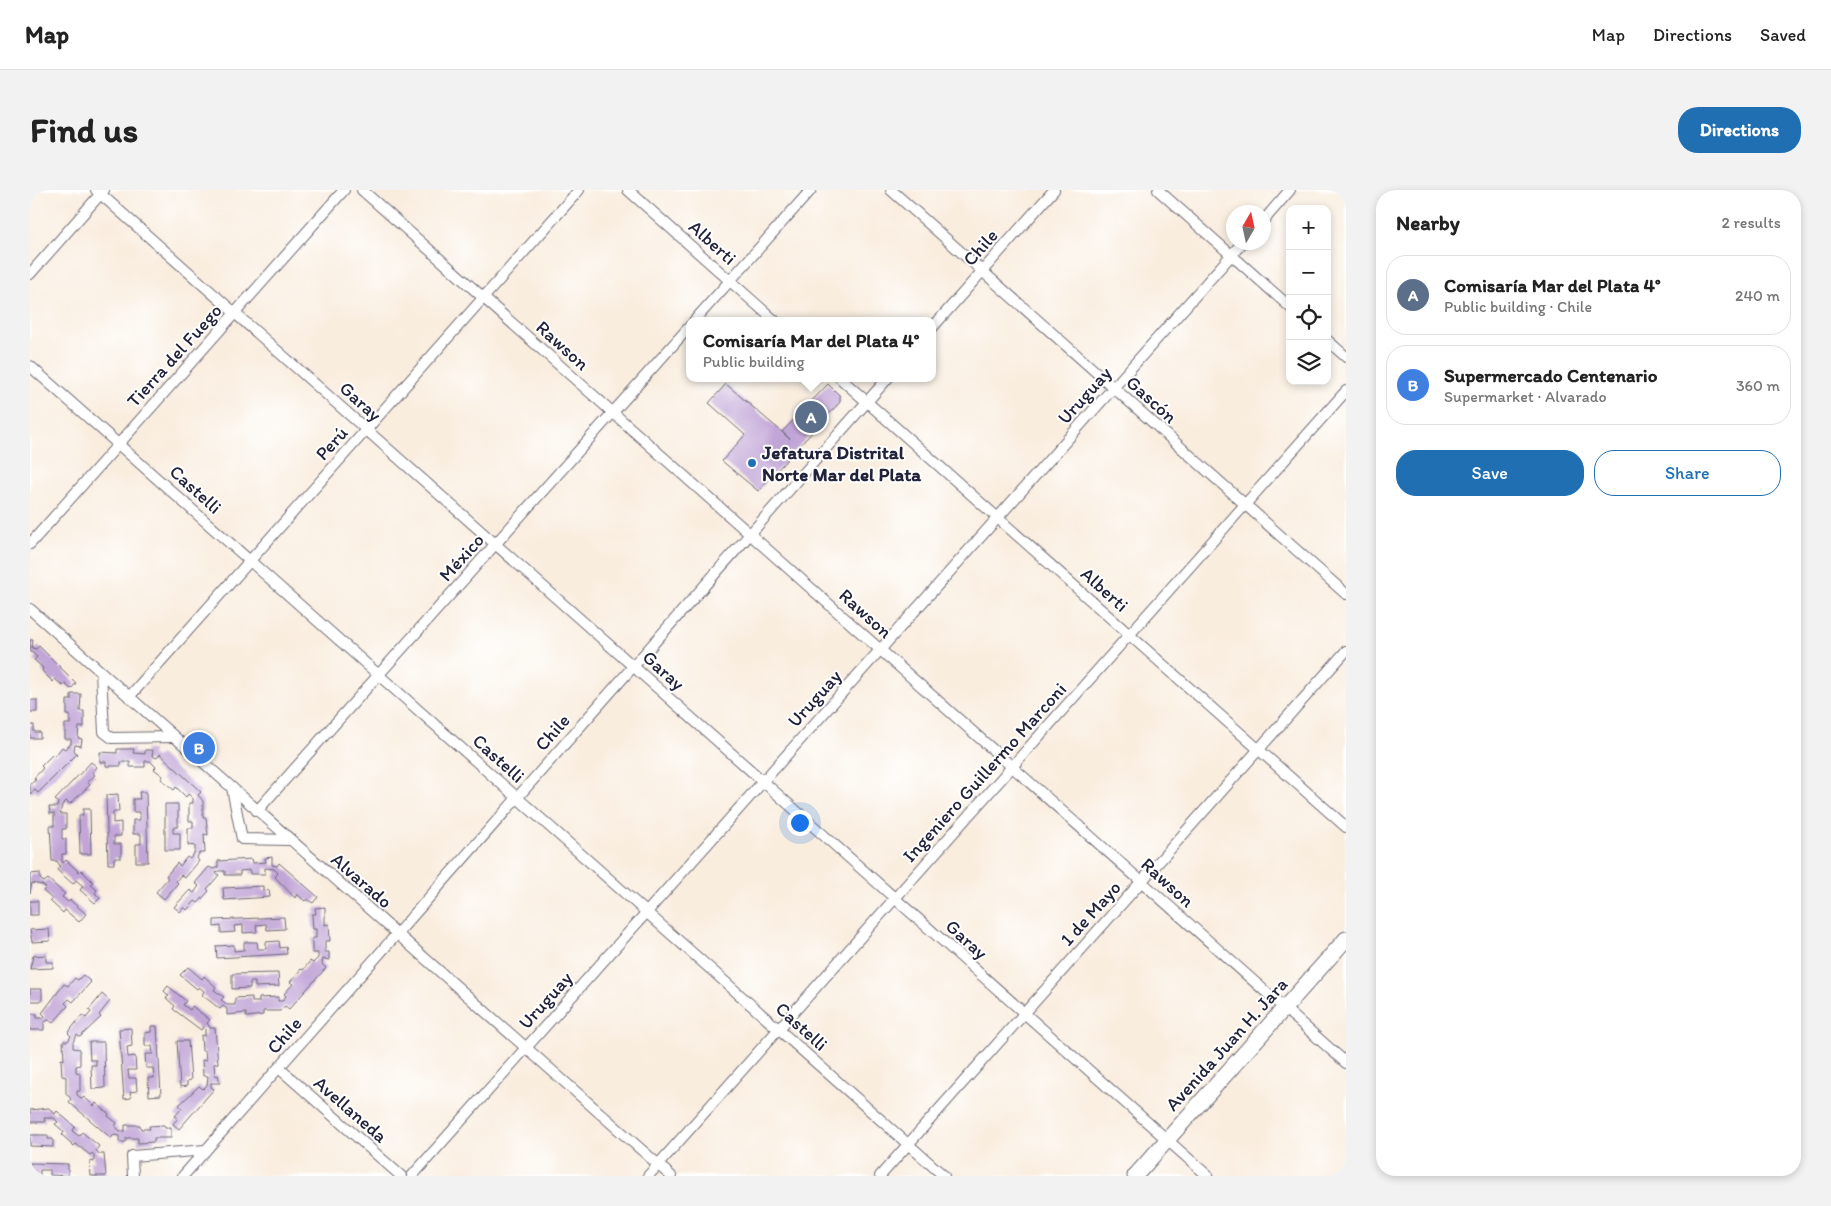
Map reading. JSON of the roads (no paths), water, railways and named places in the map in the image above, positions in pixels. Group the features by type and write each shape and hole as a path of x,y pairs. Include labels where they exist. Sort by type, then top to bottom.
{"main road":[{"name":"Avenida Juan H. Jara","path":"1135,1176 1346,939"}],"street":[{"name":"Tierra del Fuego","path":"30,544 344,190"},
{"name":"Rawson","path":"362,190 1346,1063"},
{"name":"Perú","path":"129,697 579,190"},
{"name":"Alberti","path":"628,190 771,317"},
{"path":"698,317 811,190"},
{"name":"Gascón","path":"891,190 1346,594"},
{"name":"Chile","path":"936,323 1054,190"},
{"path":"1158,190 1286,303"},
{"path":"1271,212 1290,190"},
{"name":"Garay","path":"100,191 1208,1176"},
{"path":"30,274 100,191"},
{"name":"Uruguay","path":"412,1176 1237,250"},
{"name":"México","path":"258,811 686,330"},
{"path":"1331,344 1346,357"},
{"name":"Castelli","path":"30,366 944,1176"},
{"name":"Alberti","path":"844,382 1346,827"},
{"name":"Chile","path":"184,1176 884,382"},
{"name":"Ingeniero Guillermo Marconi","path":"648,1176 1346,391"},
{"name":"Alvarado","path":"30,609 671,1176"},
{"name":"1 de Mayo","path":"880,1176 1346,651"},
{"path":"101,672 104,732 112,738 173,736"},
{"path":"232,788 242,839 290,840"},
{"name":"Avellaneda","path":"279,1068 401,1176"},
{"path":"134,1176 132,1156 206,1150"}],"place":[{"name":"Comisaría Mar del Plata 4°","path":"811,417"},
{"name":"Jefatura Distrital Norte Mar del Plata","path":"752,463"},
{"name":"Supermercado Centenario","path":"199,748"}]}
